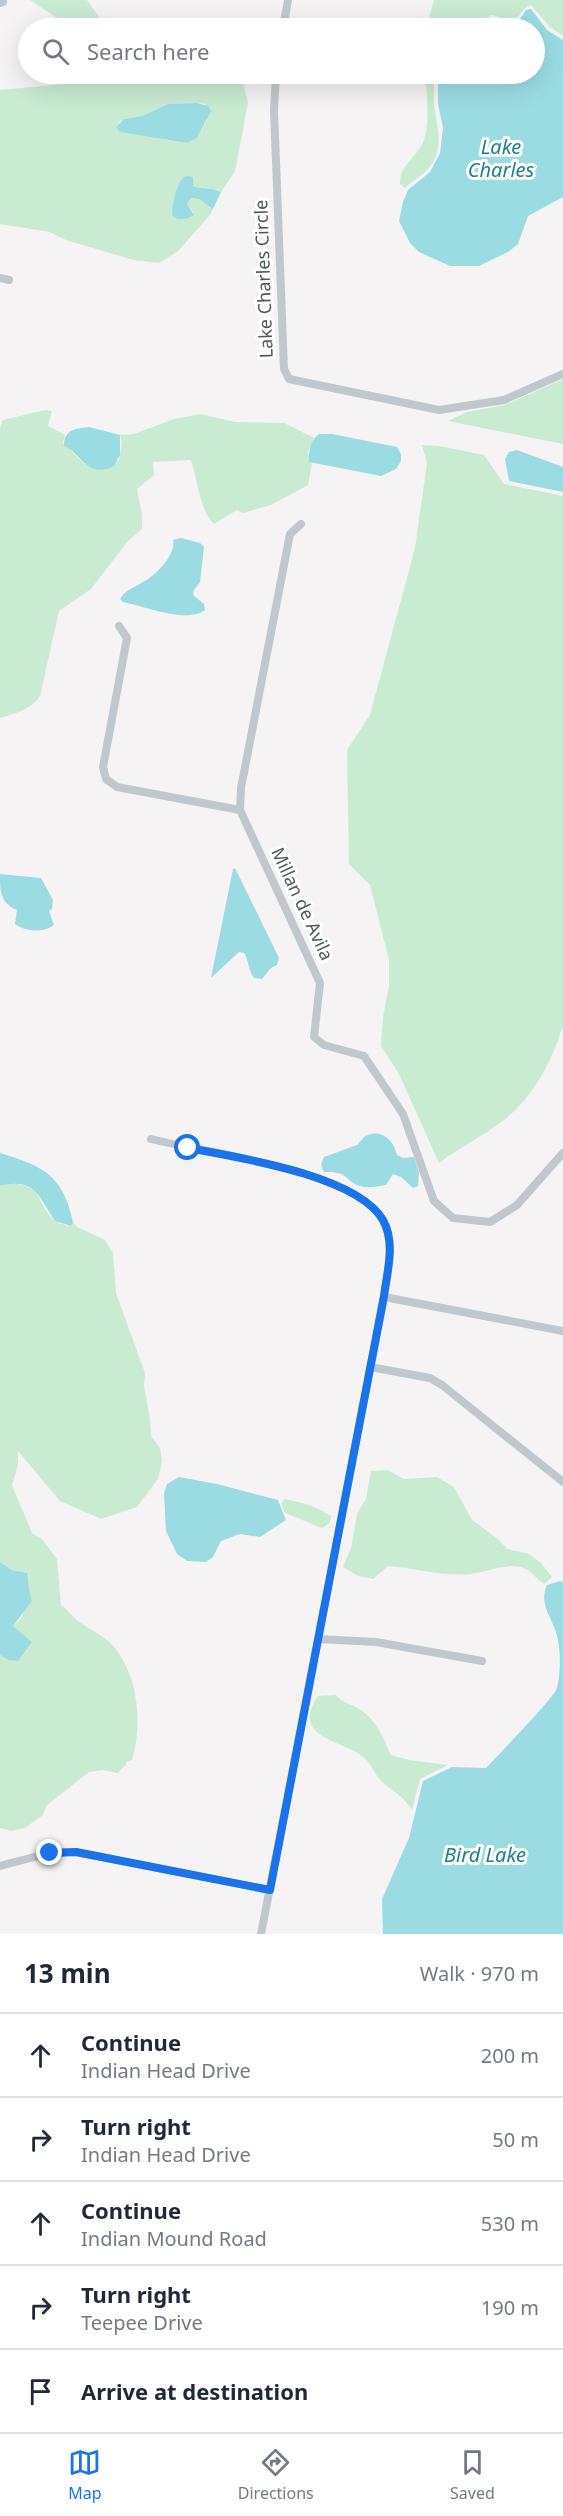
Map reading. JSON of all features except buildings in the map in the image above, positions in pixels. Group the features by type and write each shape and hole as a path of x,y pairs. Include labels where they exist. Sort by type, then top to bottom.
{"street":[{"path":"285,18 288,0"},
{"name":"Lake Charles Circle","path":"275,84 274,111 284,369 289,380 439,410 504,400 563,374"},
{"name":"Millan de Avila","path":"301,524 290,534 241,788 240,810 320,983 314,1037 324,1045 364,1056 403,1114 434,1201 453,1218 490,1222 517,1205 563,1153"},
{"path":"119,626 127,638 103,767 106,779 117,787 240,810"},
{"path":"151,1139 292,1168 331,1184 368,1204 382,1219 389,1239 384,1296 261,1934"},
{"path":"384,1296 563,1331"},
{"path":"370,1367 430,1378 442,1385 563,1482"},
{"path":"318,1639 376,1642 482,1661"},
{"path":"0,1866 50,1853 76,1852 270,1890"}],"green space":[{"path":"30,0 87,0 100,18 57,18"},
{"path":"434,0 563,0 563,36 550,27 545,18 542,18 531,5 516,18 491,15 487,18 429,18"},
{"path":"64,84 243,84 248,103 235,171 221,192 192,186 193,180 180,182 173,206 190,218 193,212 187,204 191,198 199,199 213,209 177,252 159,263 134,260 66,240 50,232 0,224 0,90","holes":["197,103 205,104 207,120 197,138 187,143 160,139 118,123 124,119 142,116 168,104"]},
{"path":"426,84 434,84 439,139 436,156 424,173 405,188 400,184 400,177 424,140 428,107"},
{"path":"563,379 563,444 448,421 467,412 505,405"},
{"path":"45,410 52,411 48,426 65,435 63,443 85,463 104,470 119,460 122,442 120,435 134,434 174,419 200,414 235,422 284,423 314,438 308,452 309,461 312,463 308,485 271,505 243,513 237,510 214,524 202,502 191,460 153,462 154,475 137,489 142,529 127,542 91,589 59,611 37,701 28,708 0,718 0,428 3,420"},
{"path":"422,445 484,455 504,484 563,496 563,1025 547,1065 532,1091 501,1122 439,1163 399,1074 381,1046 383,1017 389,986 389,960 370,885 349,864 347,750 370,715 415,548 427,463"},
{"path":"13,1183 36,1192 55,1221 68,1226 73,1222 77,1227 105,1240 113,1253 116,1293 145,1373 144,1387 151,1436 160,1448 162,1461 158,1479 137,1507 101,1519 60,1501 18,1451 18,1465 12,1485 32,1533 42,1539 57,1559 61,1605 78,1621 110,1642 118,1652 134,1690 138,1719 132,1760 126,1762 126,1765 117,1773 103,1770 89,1772 46,1806 43,1815 25,1828 11,1831 0,1828 0,1655 8,1660 13,1626 22,1617 28,1592 27,1573 12,1570 0,1562 0,1186"},
{"path":"387,1470 404,1479 437,1477 454,1487 472,1520 498,1539 507,1549 529,1554 541,1563 552,1577 544,1584 526,1569 513,1566 461,1575 388,1566 373,1579 358,1576 343,1567 351,1548 357,1514 366,1499 371,1471"},
{"path":"284,1499 319,1509 331,1516 330,1523 322,1528 285,1513 281,1504"},
{"path":"336,1695 370,1718 391,1755 409,1760 448,1765 420,1779 412,1810 402,1798 382,1782 365,1759 314,1729 310,1720 311,1710 318,1696"}],"water":[{"name":"Lake Charles","path":"531,9 538,18 520,18 526,10"},
{"name":"Lake Charles","path":"545,27 563,40 563,197 528,216 518,244 508,252 479,266 450,266 419,252 410,243 399,221 408,190 430,172 440,153 443,128 438,104 438,84 545,84"},
{"path":"197,103 208,106 211,111 197,138 187,143 120,132 116,127 124,119 142,116 168,104"},
{"path":"186,176 193,177 193,186 221,192 213,209 199,199 191,198 187,204 194,215 180,219 172,215 173,205 177,187"},
{"path":"89,427 120,435 120,455 114,466 97,470 85,464 64,446 68,433 75,429"},
{"path":"319,434 332,434 397,447 401,454 401,461 396,469 381,476 309,462 311,446"},
{"path":"517,450 563,467 563,492 509,481 505,459 509,452"},
{"path":"181,538 200,543 204,547 200,582 193,595 204,604 205,610 197,614 176,615 123,602 120,599 125,593 159,570 171,552 173,540"},
{"path":"235,868 279,958 277,965 271,968 262,979 254,978 244,953 239,952 211,978"},
{"path":"0,874 41,878 53,900 52,909 49,911 54,925 50,928 34,930 24,929 15,924 17,910 7,904 2,896"},
{"path":"375,1133 390,1140 397,1155 403,1158 414,1157 419,1172 418,1186 413,1188 401,1177 393,1174 386,1185 363,1187 338,1173 324,1172 321,1165 324,1157 357,1145 365,1136"},
{"path":"0,1153 39,1168 57,1183 69,1206 73,1222 71,1226 55,1221 40,1197 29,1187 21,1184 0,1186"},
{"path":"179,1477 278,1500 286,1520 260,1537 240,1534 221,1541 213,1557 206,1562 187,1561 177,1554 166,1531 164,1493 167,1484"},
{"path":"0,1562 12,1570 27,1573 32,1601 13,1626 32,1642 18,1661 8,1660 0,1655"},
{"name":"Bird Lake","path":"563,1582 563,1934 383,1934 382,1899 409,1838 423,1781 452,1767 486,1768 554,1694 560,1667 559,1645 544,1598 547,1585"}],"route":[{"path":"50,1853 76,1852 270,1890 384,1296 389,1239 382,1219 368,1204 331,1184 292,1168 188,1148"}]}
